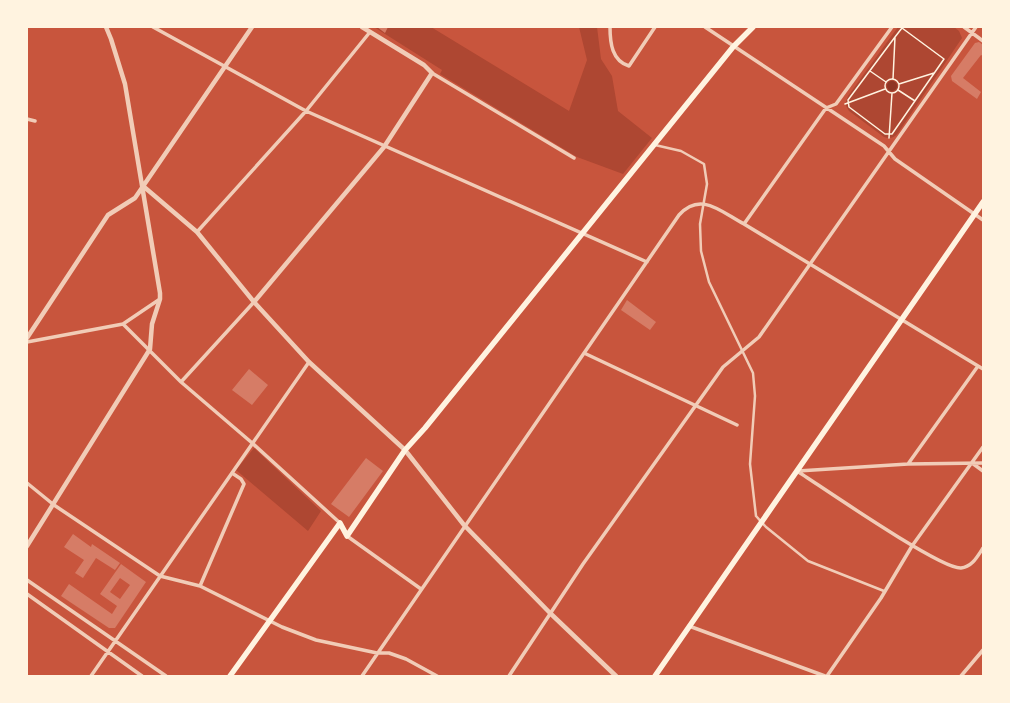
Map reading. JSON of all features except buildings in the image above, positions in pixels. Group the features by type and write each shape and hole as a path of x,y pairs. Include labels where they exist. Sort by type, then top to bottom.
{"main road":[{"path":"230,676 340,523 347,536 405,450 426,428 733,47 753,27"},
{"path":"655,676 688,625 797,471 983,202"}],"street":[{"path":"27,546 150,349 152,324 160,299 143,186 125,84 112,39 106,27"},
{"path":"153,27 306,111 384,147 647,262"},
{"path":"27,338 108,215 135,198 252,27"},
{"path":"362,27 424,65 432,73 574,158"},
{"path":"610,27 612,46 617,59 621,63 629,66 655,27"},
{"path":"705,27 884,146 895,159 983,220"},
{"path":"744,224 826,108 836,104 892,27"},
{"path":"964,27 983,41"},
{"path":"509,676 583,564 723,367 759,337 973,34 976,27"},
{"path":"196,232 306,111 370,32"},
{"path":"181,382 254,302 384,147 432,73"},
{"path":"27,119 35,121"},
{"path":"655,145 681,151 704,164 707,184 700,224 701,251 709,282 753,373 755,396 750,464 754,510 756,516 761,522 808,561 884,591"},
{"path":"143,186 196,232 254,302 308,362 405,450 464,525 550,613 616,676"},
{"path":"362,676 464,525 647,262 685,209 693,205 704,203 744,224 983,369"},
{"path":"27,342 123,324 160,299"},
{"path":"123,324 150,349 181,382 251,442 340,523"},
{"path":"584,353 737,425"},
{"path":"91,676 232,473 251,442 308,362"},
{"path":"908,464 978,366"},
{"path":"688,625 826,676 884,591 912,546 983,447"},
{"path":"972,463 983,471"},
{"path":"797,471 908,464 983,463"},
{"path":"797,471 912,546 947,564 960,568 968,566 983,548"},
{"path":"200,586 244,484 241,479 232,473"},
{"path":"27,483 54,505 160,576 200,586 282,627 316,640 377,654 389,653 406,659 437,676"},
{"path":"347,536 421,589"},
{"path":"27,580 166,676"},
{"path":"27,594 142,676"},
{"path":"961,676 983,650"}],"path":[{"path":"902,28 944,59 892,134 885,134 849,107 848,100 895,37 902,28"},
{"path":"892,79 895,37"},
{"path":"870,70 886,82"},
{"path":"899,84 934,72"},
{"path":"886,82 892,79"},
{"path":"892,79 899,84"},
{"path":"885,89 886,82"},
{"path":"898,90 899,84"},
{"path":"845,104 885,89"},
{"path":"885,89 892,93"},
{"path":"898,90 915,101"},
{"path":"892,93 898,90"},
{"path":"889,138 892,93"}],"shaded area":[{"path":"374,27 431,27 569,111 587,60 579,27 597,27 601,59 612,76 618,111 652,138 623,174 577,157 440,74 442,70"},
{"path":"898,27 954,27 959,31 962,38 898,133 892,138 888,138 884,137 849,111 845,104 848,96"},
{"path":"892,81 897,86 892,91 887,86"},
{"path":"254,448 321,511 308,531 236,470"}]}
